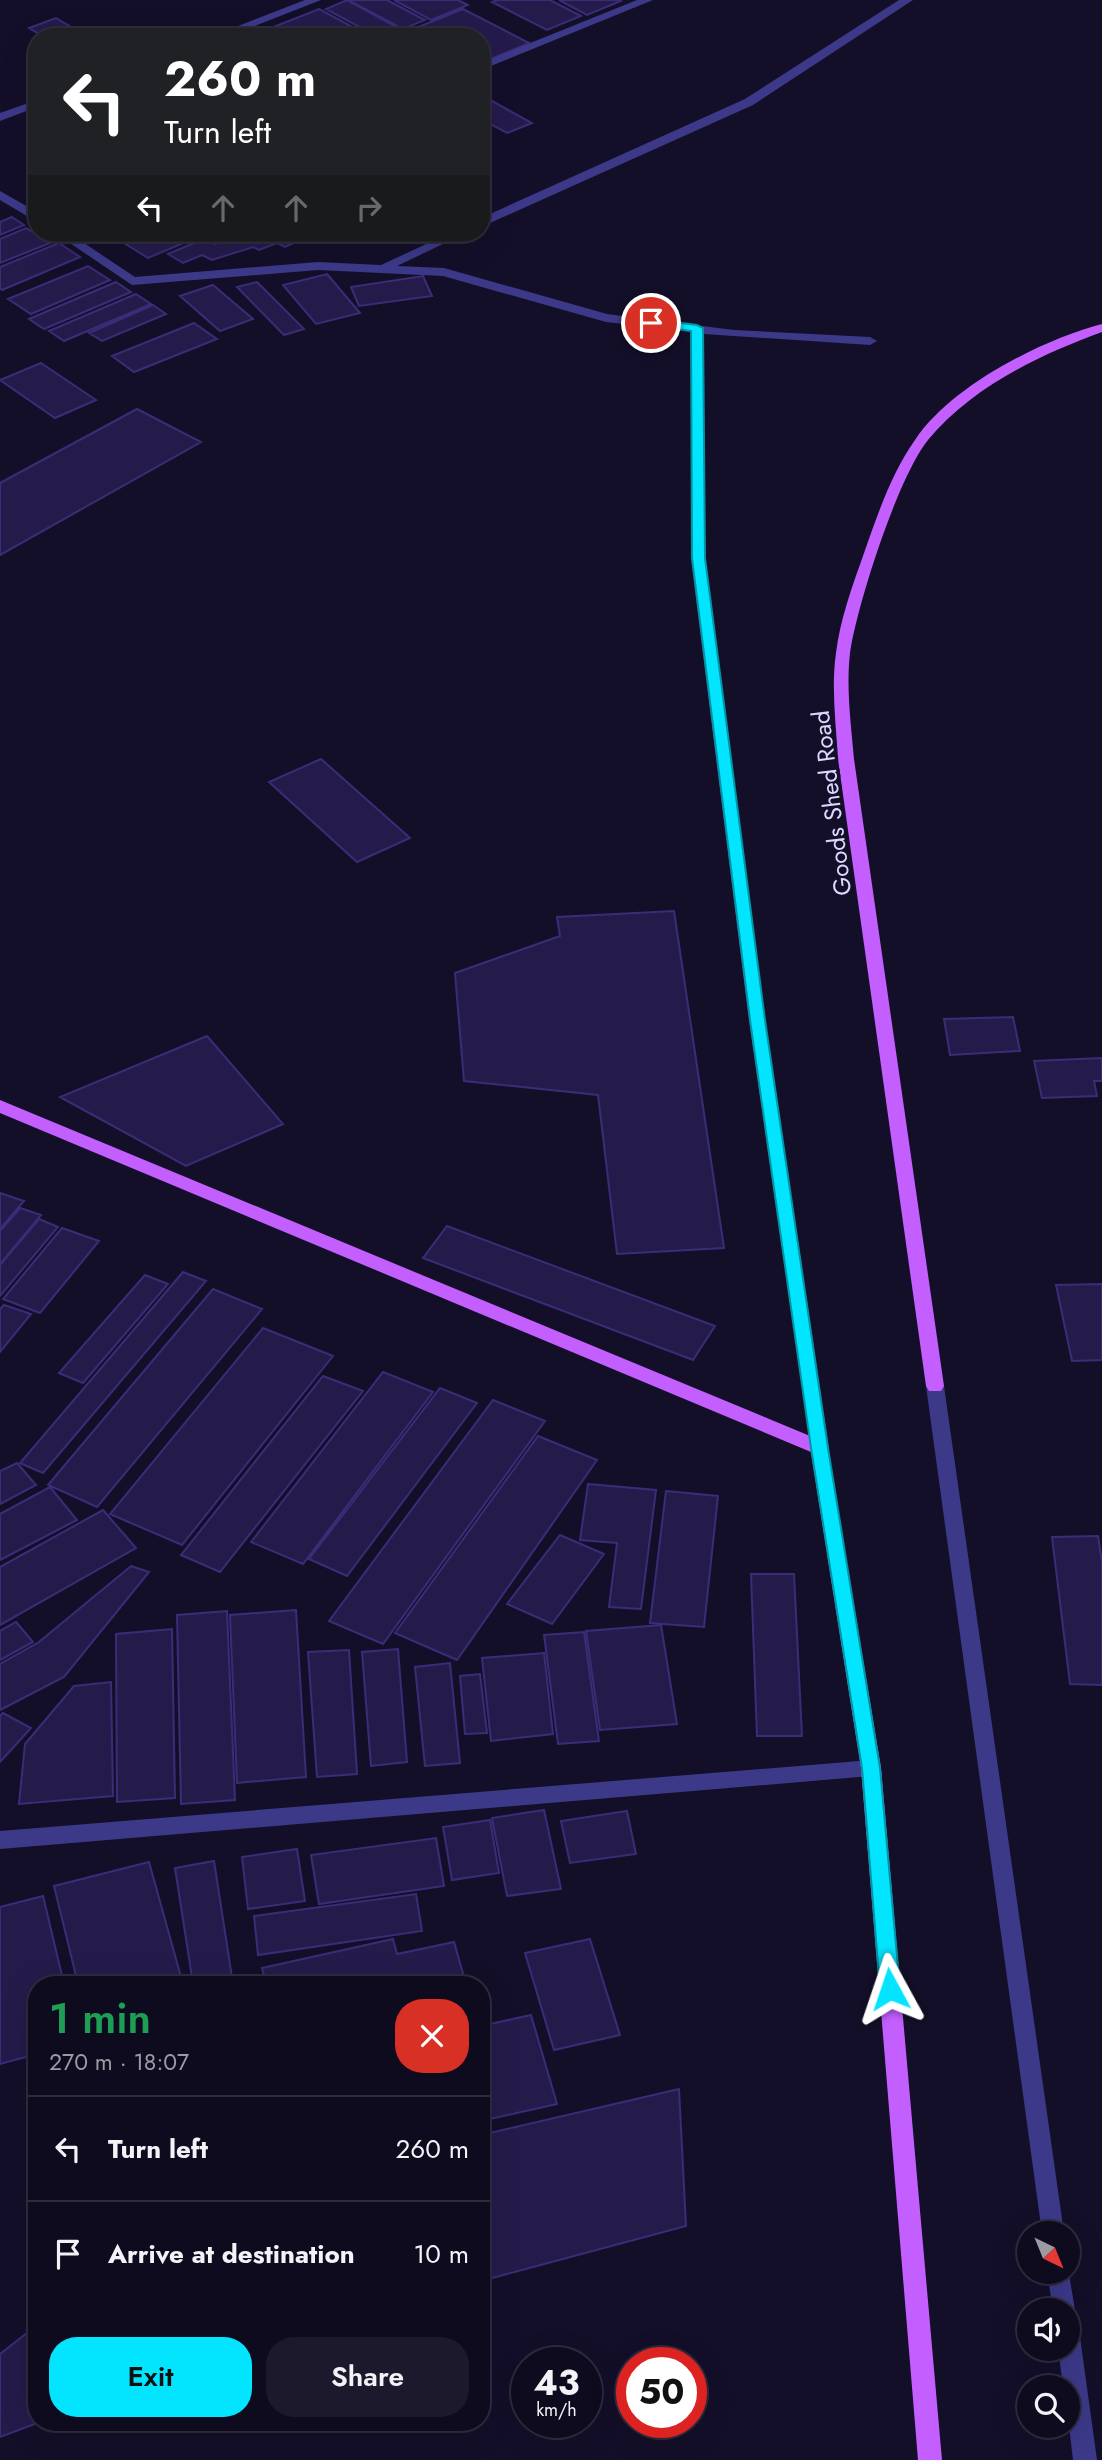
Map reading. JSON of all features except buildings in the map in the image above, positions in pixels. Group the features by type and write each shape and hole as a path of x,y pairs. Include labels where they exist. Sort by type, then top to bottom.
{"main road":[{"name":"Goods Shed Road","path":"935,1385 846,759 842,701 843,651 867,568 920,440 943,417 993,380 1079,336 1102,328"},
{"path":"0,1107 820,1448 871,1768 930,2460"}],"street":[{"path":"240,28 315,0"},
{"path":"490,63 647,0"},
{"path":"490,219 749,102 907,0"},
{"path":"0,117 28,106"},
{"path":"0,195 28,212"},
{"path":"77,242 132,281 304,267 444,272 606,318 734,334 870,341"},
{"path":"383,268 440,242"},
{"path":"697,328 698,558 757,1020 820,1448"},
{"path":"935,1385 1051,2221"},
{"path":"0,1840 871,1768"},
{"path":"1071,2361 1085,2460"}],"route":[{"path":"651,323 697,328 698,558 757,1020 820,1448 871,1768 890,1989"}]}
